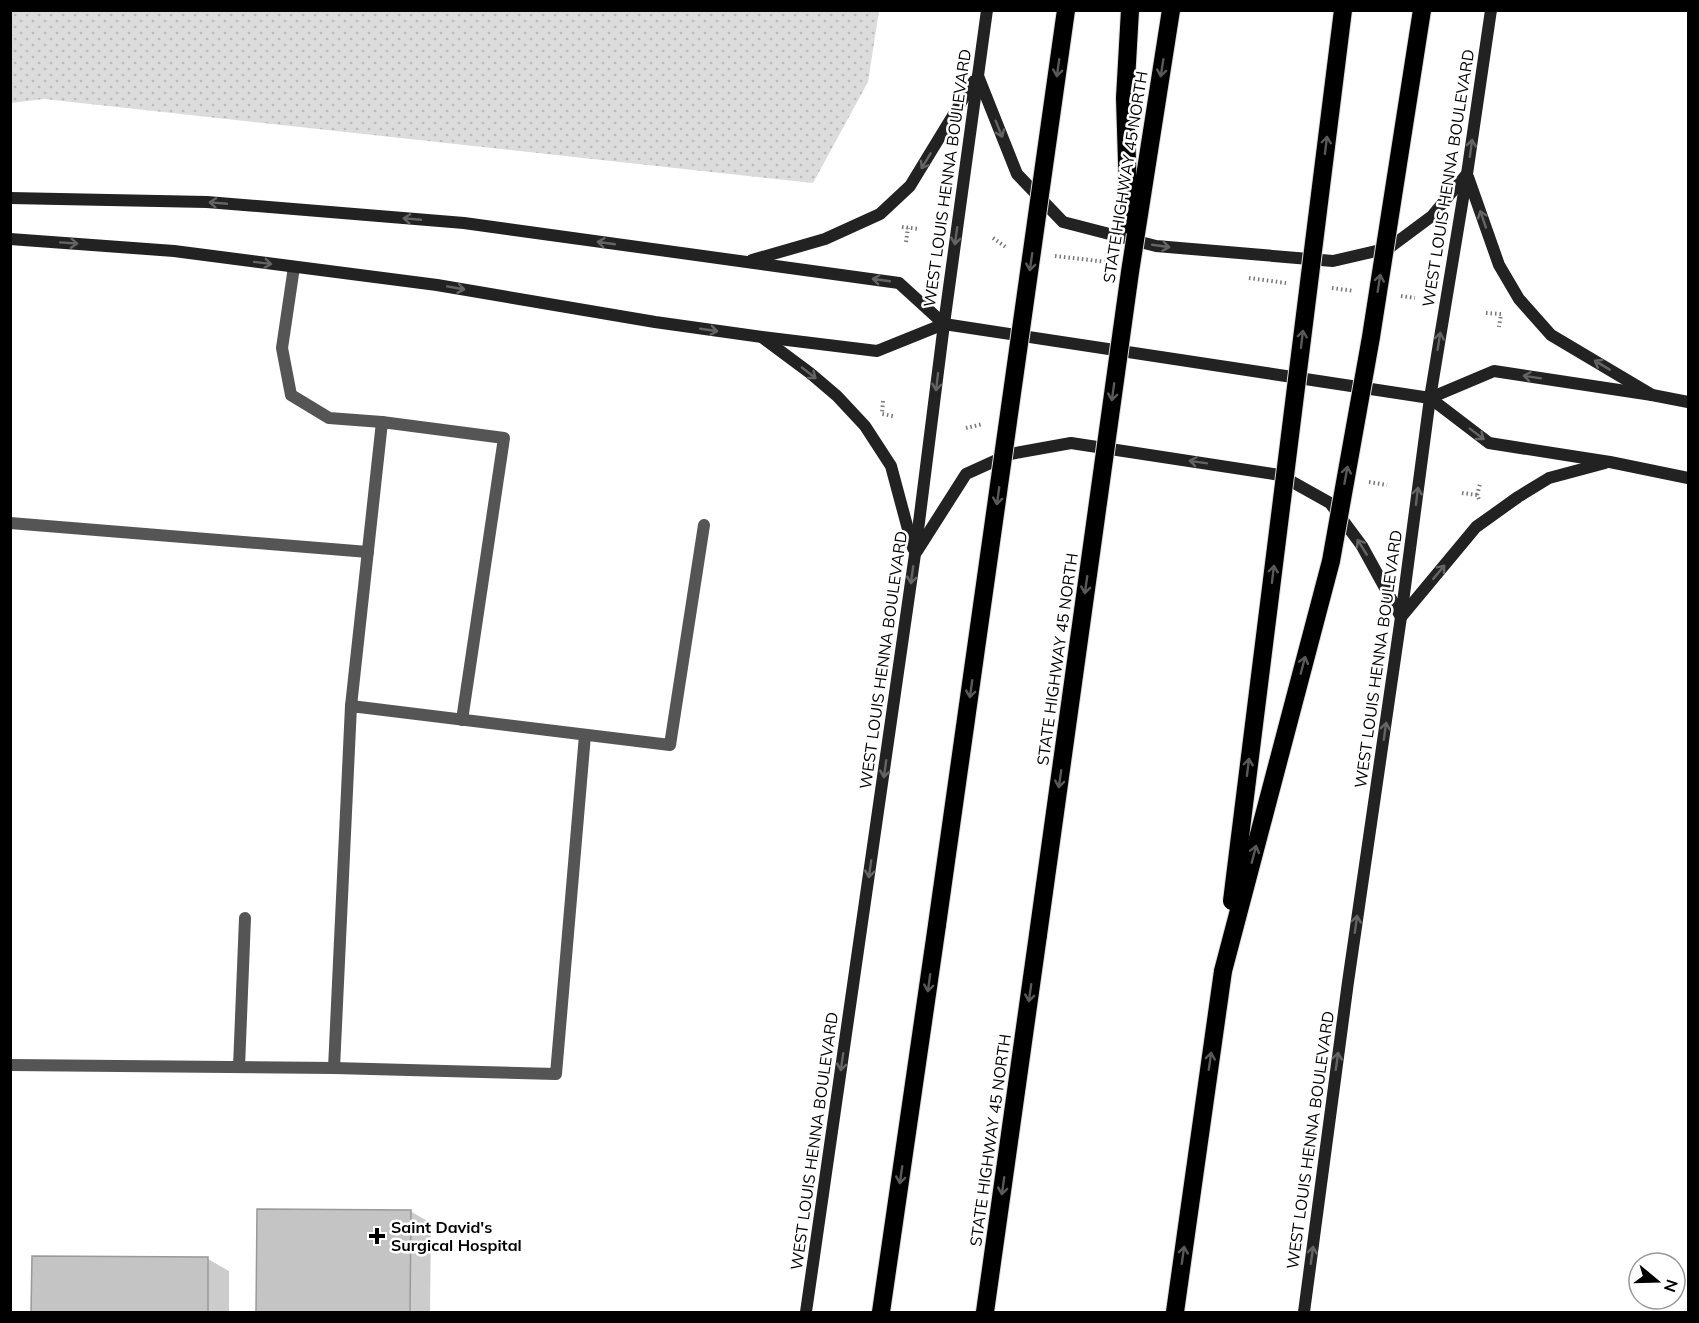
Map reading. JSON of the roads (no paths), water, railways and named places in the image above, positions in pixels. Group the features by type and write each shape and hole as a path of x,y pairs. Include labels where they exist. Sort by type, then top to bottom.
{"highway":[{"path":"881,1312 938,925 1066,10"},
{"path":"1130,10 1125,98 1130,272"},
{"name":"STATE HIGHWAY 45 NORTH","path":"985,1312 1130,272 1171,10"},
{"path":"1175,1312 1223,971 1343,10"},
{"path":"1223,971 1331,561 1372,326 1422,10"}],"main road":[{"name":"WEST LOUIS HENNA BOULEVARD","path":"806,1312 915,554 987,10"},
{"name":"WEST LOUIS HENNA BOULEVARD","path":"1304,1312 1430,398 1491,10"},
{"path":"977,74 1017,174 1063,222 1156,246 1333,261 1389,248 1432,216 1467,174"},
{"path":"746,262 825,239 880,214 910,186 977,74"},
{"path":"1467,174 1499,265 1519,299 1551,335 1652,395"},
{"path":"10,198 207,202 464,223 899,283 944,324"},
{"path":"10,239 174,251 437,285 655,322 877,351 944,324 1430,398 1489,443 1610,462 1689,478"},
{"path":"762,337 837,396 865,426 891,466 915,554"},
{"path":"1430,398 1494,371 1689,402"},
{"path":"915,554 966,474 1010,454 1071,443 1280,475 1330,503 1362,546 1401,616 1476,527 1549,478 1610,462"}],"lane":[{"path":"294,267 282,348 291,395 329,418 382,422 504,438 462,720"},
{"path":"334,1068 351,706 382,422"},
{"path":"10,523 368,552"},
{"path":"351,706 670,745 704,525"},
{"path":"10,1065 334,1068 556,1074 585,735"},
{"path":"239,1067 245,918"}],"place":[{"name":"Saint David's Surgical Hospital","path":"377,1236"}]}
